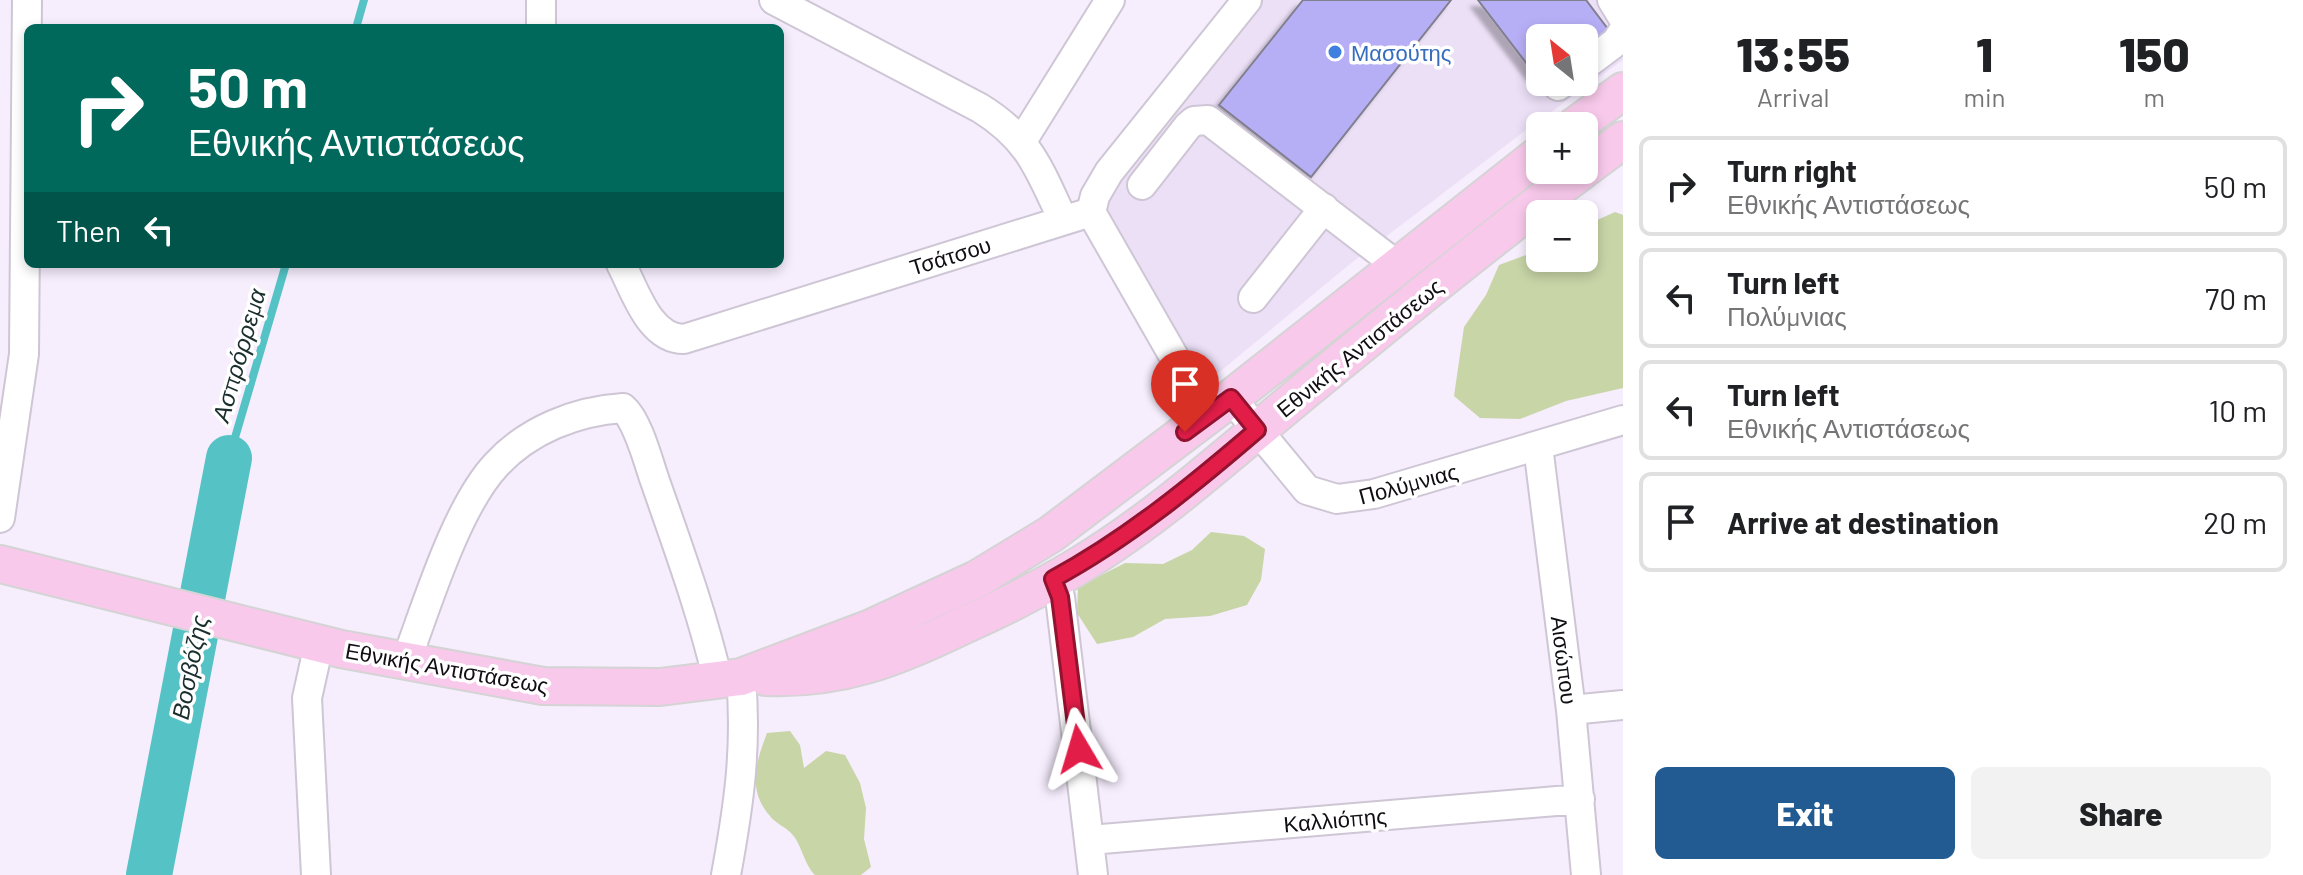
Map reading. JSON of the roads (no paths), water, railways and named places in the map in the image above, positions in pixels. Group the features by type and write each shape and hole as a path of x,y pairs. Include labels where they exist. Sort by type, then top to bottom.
{"main road":[{"path":"1594,112 1623,91"},
{"name":"Εθνικής Αντιστάσεως","path":"1598,159 1623,140"},
{"name":"Εθνικής Αντιστάσεως","path":"729,679 871,628 977,579 1051,534 1219,407 1526,165"},
{"name":"Εθνικής Αντιστάσεως","path":"0,564 309,642 543,686 660,687 729,679 801,678 855,670 921,646 1080,565 1144,521 1566,184"}],"street":[{"path":"27,0 27,24"},
{"path":"541,0 541,24"},
{"path":"774,0 1006,124 1022,141 1038,166 1063,220"},
{"path":"1022,141 1110,0"},
{"path":"1219,407 1091,212 1095,196 1109,172 1247,0"},
{"path":"1612,0 1623,18"},
{"path":"1598,59 1619,48"},
{"path":"1142,185 1188,126 1194,121 1208,120 1398,266"},
{"path":"1253,298 1324,208"},
{"name":"Τσάτσου","path":"623,268 658,330 673,338 684,339 1091,212"},
{"path":"0,518 24,354 25,268"},
{"name":"Πολύμνιας","path":"1219,407 1257,430 1307,490 1337,499 1374,494 1623,420"},
{"path":"406,661 458,529 477,490 495,466 506,454 547,426 623,408 630,415 645,453 696,598 744,720 744,763 739,808 726,875"},
{"name":"Αισώπου","path":"1538,446 1571,710 1586,875"},
{"path":"1053,579 1060,597 1093,875"},
{"path":"309,642 307,698 316,875"},
{"path":"1571,710 1623,705"},
{"name":"Καλλιόπης","path":"1090,840 1580,799"}],"waterway":[{"name":"Ασπρόρρεμα","path":"357,24 364,0"},
{"name":"Ασπρόρρεμα","path":"229,458 285,268"},
{"name":"Βοσβόζης","path":"149,875 229,458"}],"place":[{"name":"Μασούτης","path":"1335,52"}]}
